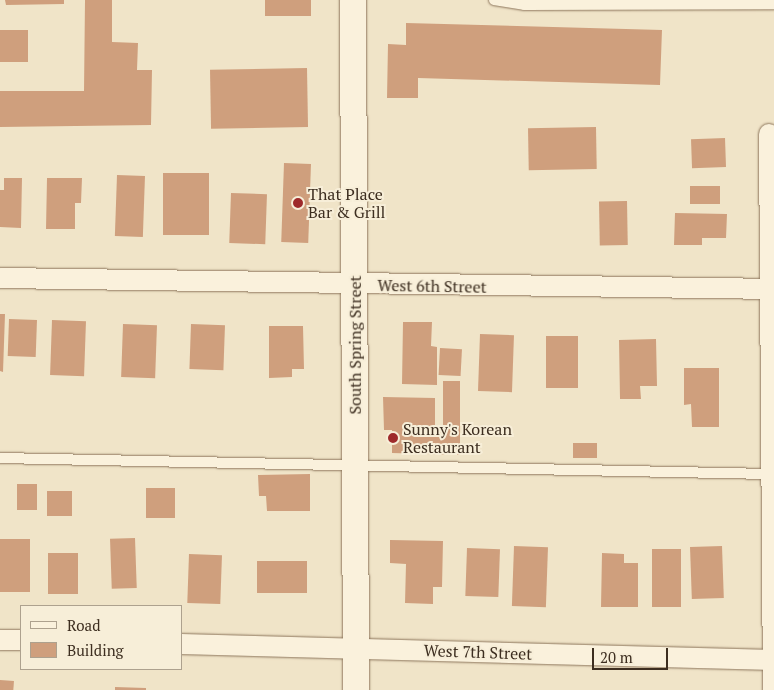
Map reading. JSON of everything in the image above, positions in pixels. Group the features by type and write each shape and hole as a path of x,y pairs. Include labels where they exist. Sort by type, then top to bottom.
{"street":[{"name":"South Spring Street","path":"353,0 356,690"},
{"path":"769,134 772,289 773,690"},
{"name":"West 6th Street","path":"0,278 355,285 772,289"},
{"path":"0,640 20,640"},
{"name":"West 7th Street","path":"182,644 773,660"}],"lane":[{"path":"494,0 524,5 774,4"},
{"path":"0,458 356,467 773,474"}],"building":[{"path":"5,0 64,0 64,4 6,5"},
{"path":"85,0 112,0 112,42 138,43 137,70 152,70 151,125 0,127 0,91 84,91"},
{"path":"265,0 311,0 311,16 265,16"},
{"path":"406,23 662,30 660,85 418,78 418,98 387,98 388,44 406,45"},
{"path":"0,30 28,30 28,62 0,62"},
{"path":"307,68 308,127 211,129 210,70"},
{"path":"596,127 597,169 529,170 528,128"},
{"path":"725,138 726,167 692,168 691,139"},
{"name":"That Place Bar & Grill","path":"284,163 311,164 308,243 281,242"},
{"path":"163,173 209,173 209,235 163,235"},
{"path":"117,175 145,176 143,237 115,236"},
{"path":"4,178 22,178 21,228 0,227 0,190 4,190"},
{"path":"47,178 82,178 81,203 75,203 75,229 46,229"},
{"path":"690,186 720,186 720,204 690,204"},
{"path":"231,193 267,194 265,244 229,243"},
{"path":"599,201 627,201 628,245 600,245"},
{"path":"675,213 727,214 726,238 702,238 702,245 674,245"},
{"path":"0,314 5,314 3,372 0,371"},
{"path":"9,319 37,320 36,357 8,356"},
{"path":"52,320 86,321 84,376 50,375"},
{"path":"403,322 432,322 431,346 437,347 437,385 402,384"},
{"path":"123,324 157,325 155,378 121,377"},
{"path":"191,324 225,325 223,370 189,369"},
{"path":"269,326 303,326 304,369 292,369 292,377 269,378"},
{"path":"480,334 514,335 512,392 478,391"},
{"path":"546,336 578,336 578,388 546,388"},
{"path":"656,339 657,386 640,386 641,399 620,399 619,340"},
{"path":"440,348 462,349 461,376 439,375"},
{"path":"684,368 719,368 719,427 692,427 691,404 684,405"},
{"path":"443,381 460,381 460,455 392,453 392,430 384,430 383,397 435,398 435,426 443,426"},
{"path":"573,443 597,443 597,458 573,458"},
{"path":"310,474 310,511 267,511 266,496 259,496 258,475"},
{"path":"17,484 37,484 37,510 17,510"},
{"path":"146,488 175,488 175,518 146,518"},
{"path":"47,491 72,491 72,516 47,516"},
{"path":"135,538 137,588 112,589 110,539"},
{"path":"0,539 30,539 30,592 0,592"},
{"path":"390,540 443,541 442,587 433,587 433,604 405,603 406,564 390,563"},
{"path":"514,546 548,547 546,607 512,606"},
{"path":"722,546 724,598 692,599 690,547"},
{"path":"467,548 500,549 498,597 465,596"},
{"path":"652,549 681,549 681,607 652,607"},
{"path":"48,553 78,553 78,594 48,594"},
{"path":"602,553 624,554 624,563 638,563 638,607 601,607"},
{"path":"189,554 222,555 220,604 187,603"},
{"path":"257,561 307,561 307,593 257,593"},
{"path":"0,680 14,681 13,690 0,690"},
{"path":"115,687 146,688 146,690 115,690"}],"place":[{"name":"That Place Bar & Grill","path":"298,203"},
{"name":"Sunny's Korean Restaurant","path":"393,438"}]}
